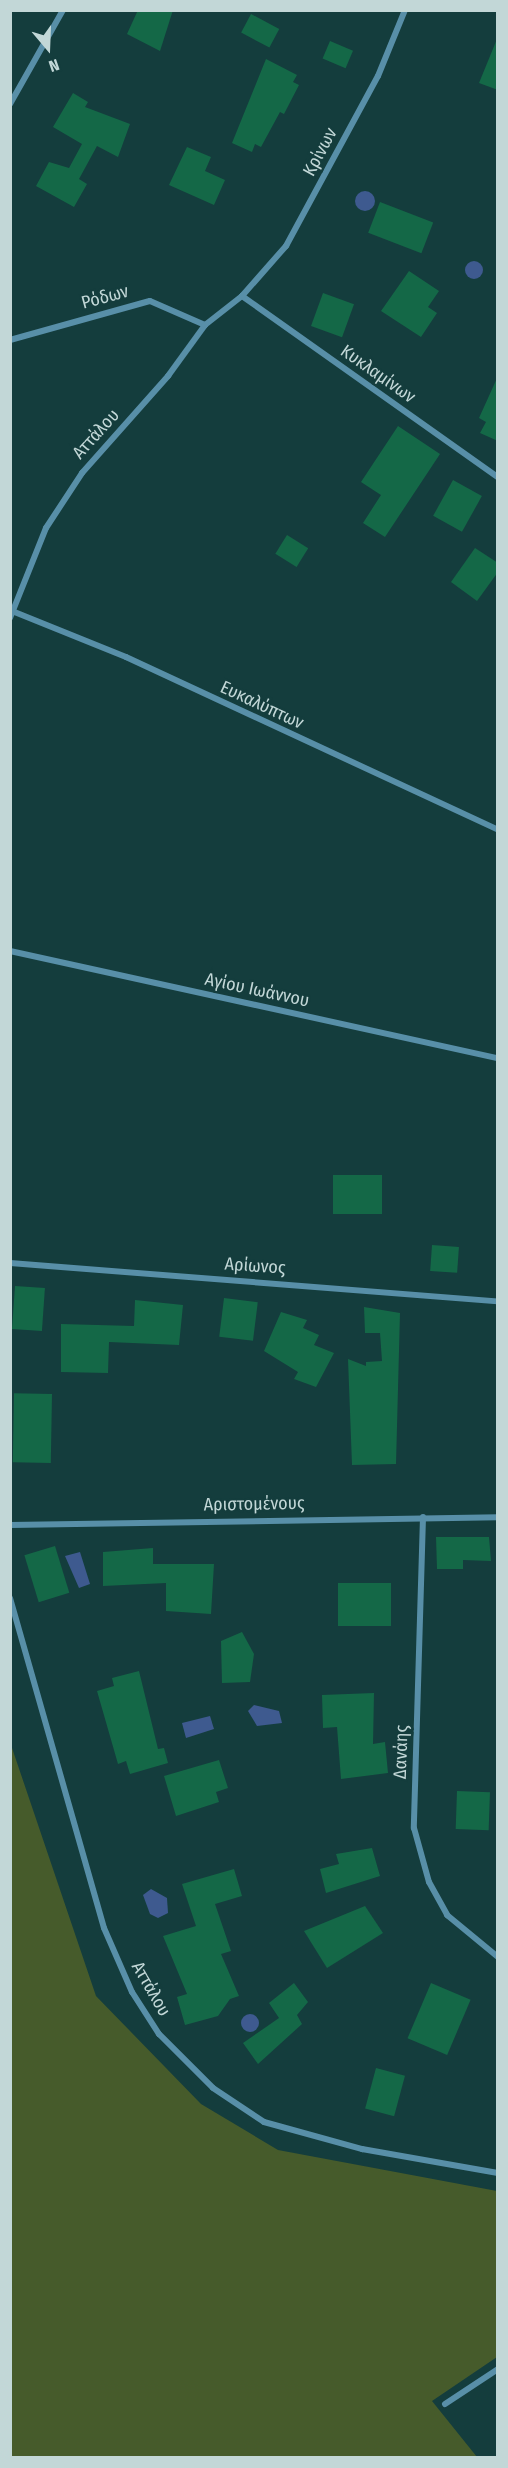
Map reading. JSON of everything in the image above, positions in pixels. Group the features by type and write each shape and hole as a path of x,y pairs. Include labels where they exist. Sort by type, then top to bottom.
{"street":[{"path":"10,104 63,10"},
{"name":"Κρίνων","path":"242,296 286,246 378,75 405,10"},
{"name":"Αττάλου","path":"11,615 64,497 205,326 242,296"},
{"name":"Κυκλαμίνων","path":"242,296 498,477"},
{"name":"Ρόδων","path":"10,340 150,301 205,326"},
{"name":"Ευκαλύπτων","path":"11,615 126,657 498,830"},
{"name":"Αγίου Ιωάννου","path":"10,951 498,1058"},
{"name":"Αρίωνος","path":"10,1263 498,1301"},
{"name":"Δανάης","path":"423,1517 414,1828 429,1882 447,1915 498,1957"},
{"name":"Αριστομένους","path":"10,1525 498,1517"},
{"name":"Αττάλου","path":"10,1598 104,1928 132,1992 159,2034 213,2088 264,2122 362,2149 498,2173"},
{"path":"445,2404 498,2369"}],"green space":[{"path":"10,1742 96,1996 201,2104 278,2150 497,2191 497,2357 432,2401 477,2457 11,2457"}],"water":[{"path":"365,191 372,194 375,201 372,208 365,211 358,208 355,201 358,194"},
{"path":"474,261 480,264 483,270 480,276 474,279 468,276 465,270 468,264"},
{"path":"80,1552 90,1584 79,1588 65,1556"},
{"path":"254,1705 279,1711 282,1723 257,1726 248,1711"},
{"path":"210,1716 214,1729 186,1738 182,1723"},
{"path":"151,1889 167,1898 168,1913 158,1918 150,1914 143,1895"},
{"path":"250,2014 256,2017 259,2023 256,2029 250,2032 244,2029 241,2023 244,2017"}],"building":[{"path":"138,10 173,10 160,51 127,34"},
{"path":"251,14 279,29 269,48 241,33"},
{"path":"498,39 498,90 479,83"},
{"path":"330,41 353,51 346,68 323,58"},
{"path":"266,59 297,75 293,82 299,85 284,114 280,112 261,147 255,144 252,152 232,143"},
{"path":"73,93 88,102 85,107 130,124 118,157 97,146 79,179 87,184 74,207 36,186 49,162 69,168 82,144 53,127"},
{"path":"187,147 211,157 205,171 225,180 214,205 169,185"},
{"path":"380,202 433,222 421,253 368,233"},
{"path":"409,271 439,291 428,307 437,313 421,337 381,311"},
{"path":"323,293 354,304 342,337 311,326"},
{"path":"498,376 498,441 480,433 486,422 479,418"},
{"path":"398,426 440,454 385,537 363,523 381,495 361,482"},
{"path":"453,480 482,496 462,532 433,516"},
{"path":"287,535 308,548 297,567 275,554"},
{"path":"475,548 498,563 498,572 477,601 451,582"},
{"path":"333,1175 382,1175 382,1214 333,1214"},
{"path":"432,1245 459,1247 457,1273 430,1271"},
{"path":"15,1286 45,1288 42,1331 12,1329"},
{"path":"224,1298 258,1302 253,1341 219,1337"},
{"path":"135,1300 183,1305 179,1345 109,1342 108,1373 61,1372 61,1324 134,1326"},
{"path":"364,1307 400,1313 396,1464 352,1465 348,1359 366,1366 366,1362 382,1361 380,1333 365,1333"},
{"path":"281,1312 307,1320 303,1328 319,1335 314,1345 334,1353 316,1387 294,1379 298,1372 264,1351"},
{"path":"14,1393 52,1394 51,1463 13,1462"},
{"path":"436,1537 489,1537 491,1561 463,1560 463,1569 437,1569"},
{"path":"55,1546 69,1593 39,1602 24,1555"},
{"path":"153,1548 153,1564 214,1564 211,1614 166,1611 166,1583 103,1586 103,1552"},
{"path":"338,1583 391,1583 391,1626 338,1626"},
{"path":"242,1632 254,1654 250,1682 222,1683 221,1641"},
{"path":"139,1671 158,1749 164,1748 168,1763 130,1774 126,1761 118,1764 97,1691 114,1686 112,1678"},
{"path":"374,1693 373,1744 385,1742 388,1773 341,1779 337,1727 323,1728 322,1695"},
{"path":"219,1760 228,1788 216,1792 219,1802 176,1816 164,1776"},
{"path":"457,1791 490,1792 489,1830 456,1829"},
{"path":"372,1848 380,1876 326,1893 320,1869 339,1864 336,1854"},
{"path":"234,1869 242,1896 215,1904 231,1951 221,1954 239,1996 230,1999 218,2016 185,2025 177,1997 187,1994 163,1936 196,1926 182,1884"},
{"path":"365,1906 383,1933 327,1968 304,1931"},
{"path":"294,1983 308,2002 297,2015 302,2024 258,2064 243,2043 279,2018 269,2003"},
{"path":"431,1983 471,2000 447,2055 408,2038"},
{"path":"376,2068 405,2076 394,2116 365,2109"}]}
